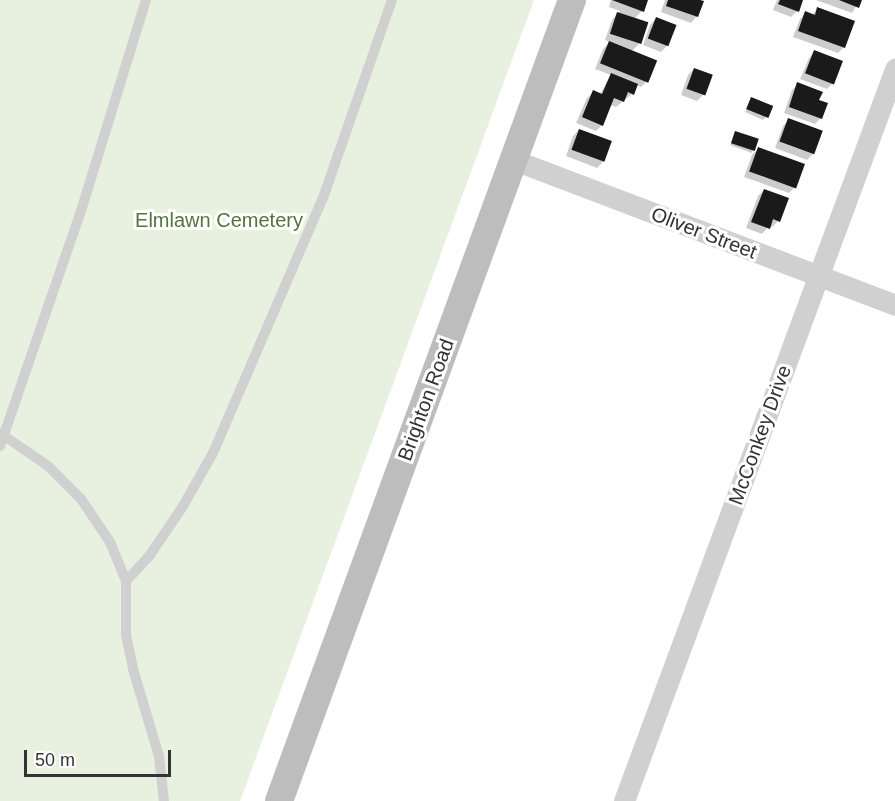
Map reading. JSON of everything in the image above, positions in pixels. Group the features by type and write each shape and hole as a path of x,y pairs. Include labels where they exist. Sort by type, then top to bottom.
{"street":[{"name":"Brighton Road","path":"279,801 573,0"},
{"name":"McConkey Drive","path":"624,801 895,69"},
{"name":"Oliver Street","path":"514,160 895,305"}],"lane":[{"path":"0,446 2,434 81,211 146,0"},
{"path":"126,581 150,555 183,506 218,442 323,198 392,0"},
{"path":"2,434 48,466 81,499 110,542 126,581 126,635 133,669 159,756 164,801"}],"green space":[{"name":"Elmlawn Cemetery","path":"0,0 534,0 240,801 0,801"}],"building":[{"path":"612,0 648,0 644,12"},
{"path":"668,0 704,1 698,17 666,6"},
{"path":"780,0 803,0 799,12 778,4"},
{"path":"839,0 862,0 859,8"},
{"path":"817,7 855,21 845,48 798,31 805,11 815,15"},
{"path":"617,12 648,22 641,44 610,34"},
{"path":"656,17 677,25 668,46 648,38"},
{"path":"609,41 657,60 648,83 600,63"},
{"path":"814,50 843,61 834,84 805,73"},
{"path":"694,68 713,75 705,96 686,89"},
{"path":"611,73 638,84 634,95 628,92 624,102 614,98 603,126 582,117 593,90 602,94"},
{"path":"797,82 823,92 819,100 828,103 822,119 789,107"},
{"path":"751,97 773,106 768,118 746,109"},
{"path":"788,118 823,131 814,154 779,141"},
{"path":"579,129 612,141 604,162 571,150"},
{"path":"735,131 759,139 755,151 731,143"},
{"path":"758,147 805,164 796,189 749,171"},
{"path":"764,189 789,198 780,222 773,219 770,229 751,222"}]}
